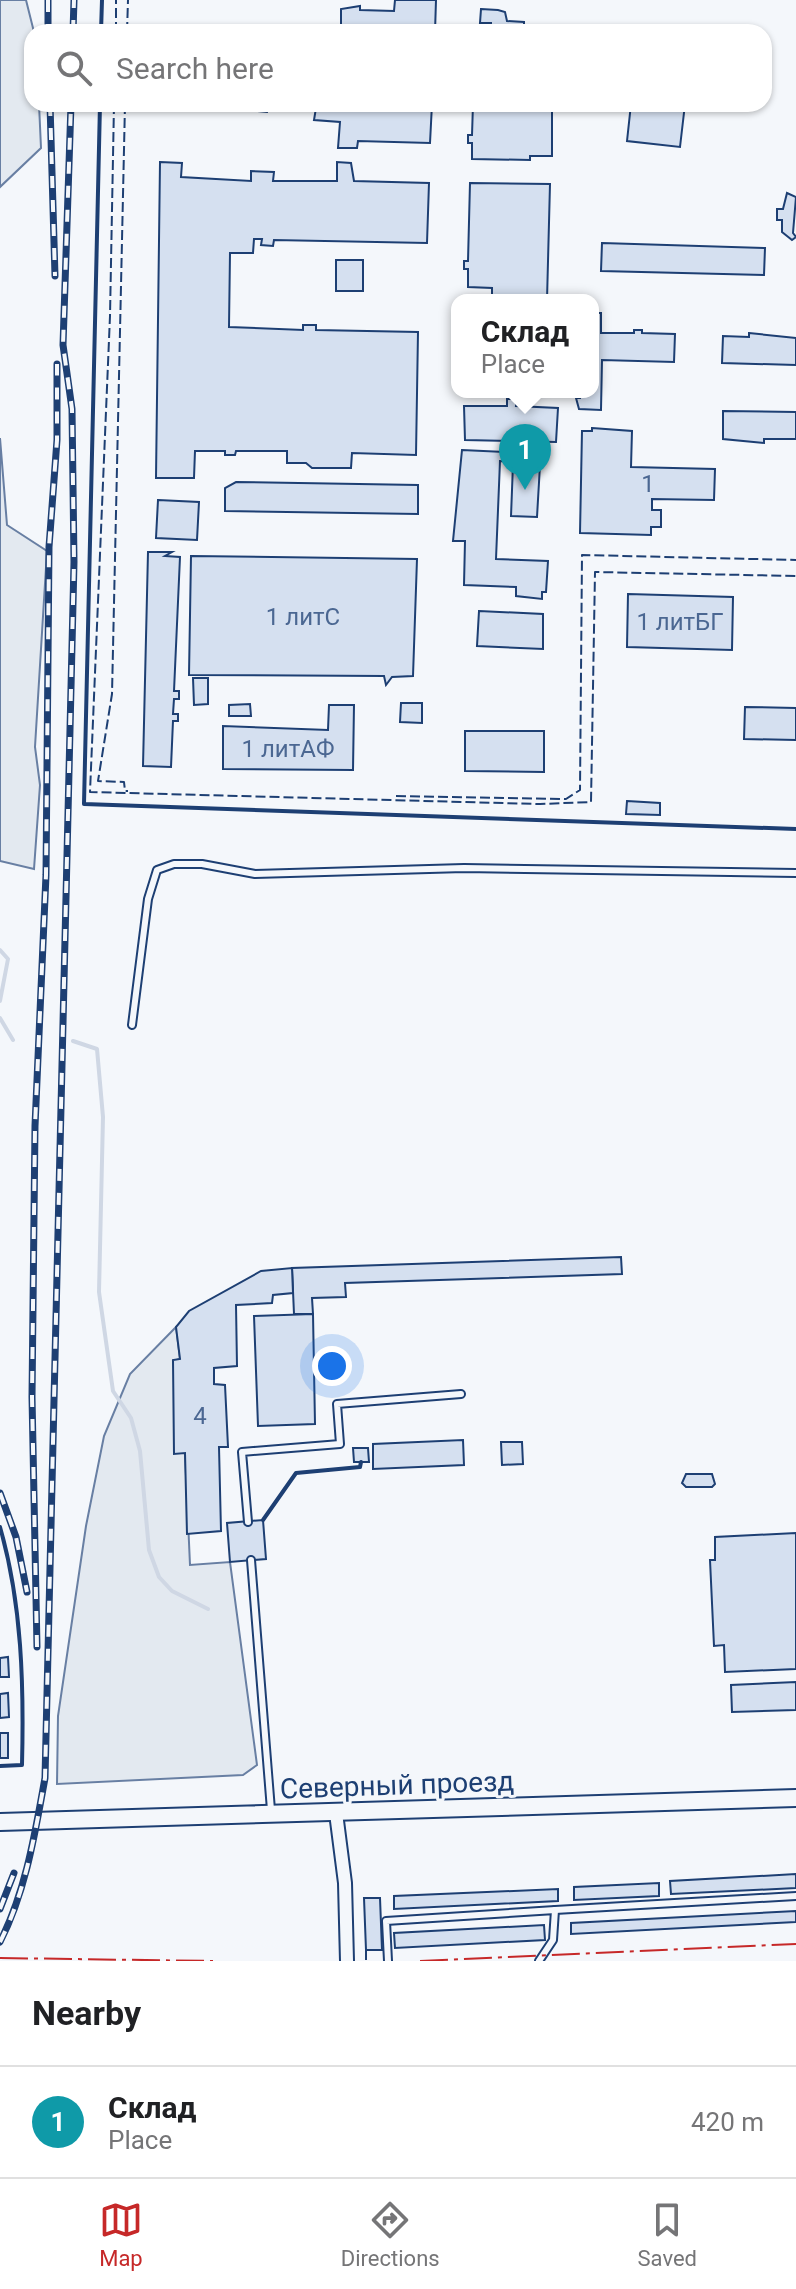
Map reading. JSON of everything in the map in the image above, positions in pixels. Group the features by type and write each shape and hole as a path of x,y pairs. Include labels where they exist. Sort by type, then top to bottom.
{"street":[{"name":"Северный проезд","path":"0,1822 796,1798"},
{"path":"336,1813 345,1883 347,1961"}],"lane":[{"path":"132,1025 148,899 157,870 174,864 202,864 255,874 464,868 796,873"},
{"path":"248,1522 242,1452 340,1444 337,1404 461,1394"},
{"path":"251,1560 272,1814"},
{"path":"388,1961 386,1921 796,1896"},
{"path":"539,1961 553,1940 555,1910"}],"shaded area":[{"path":"0,0 26,0 32,24 24,24 24,112 39,112 41,148 0,187"},
{"path":"0,438 7,525 47,551 35,747 40,785 34,869 0,861"},
{"path":"176,1327 180,1359 173,1361 185,1453 190,1565 230,1562 257,1765 243,1775 57,1784 58,1716 86,1526 104,1436 130,1374"}],"building":[{"path":"395,0 436,0 435,24 341,24 341,9 360,6 360,10 394,11"},
{"path":"481,9 505,12 507,21 524,24 491,24 480,23"},
{"path":"315,112 432,112 430,143 358,141 357,148 338,148 340,122 314,120"},
{"path":"473,112 552,112 552,156 530,156 530,160 472,159 472,143 468,143 468,135 472,135"},
{"path":"630,112 684,112 680,147 627,141"},
{"path":"160,162 182,163 181,177 251,181 251,171 274,172 273,181 337,181 337,162 351,163 354,181 429,183 427,243 274,240 273,246 261,245 262,239 254,239 253,253 230,253 229,327 303,330 303,325 316,325 316,330 418,332 416,455 352,453 351,468 312,468 306,463 287,463 287,451 236,451 235,455 225,455 225,451 195,451 194,478 156,478"},
{"path":"470,183 550,184 547,294 492,294 492,288 468,287 468,269 464,269 464,261 468,261"},
{"path":"787,193 796,197 793,233 796,237 792,240 782,232 782,220 777,220 777,209 783,209"},
{"path":"602,243 765,248 764,275 601,271"},
{"path":"336,260 363,260 363,291 336,291"},
{"path":"599,313 601,333 634,333 634,330 642,330 642,333 675,334 674,362 602,360 601,410 579,409 576,398 599,398"},
{"path":"749,333 796,338 796,365 722,363 723,336 749,337"},
{"path":"507,399 517,399 516,406 558,408 556,442 465,440 464,406 507,406"},
{"path":"723,411 796,412 796,439 764,439 764,443 723,439"},
{"path":"592,428 632,431 631,467 715,469 714,500 652,499 652,510 661,510 661,527 651,527 651,535 580,533 582,431 592,431"},
{"path":"462,450 526,453 526,462 500,461 496,559 548,561 546,592 542,592 542,599 516,596 516,587 464,585 465,541 453,541"},
{"path":"513,464 540,465 537,517 511,516"},
{"path":"236,482 418,485 418,514 225,511 225,488"},
{"path":"158,500 199,502 197,540 156,538"},
{"path":"148,552 172,552 165,556 180,557 174,691 179,691 179,699 174,699 173,714 178,714 178,721 173,721 171,767 143,766"},
{"path":"191,556 417,559 413,676 392,677 386,685 384,676 189,675"},
{"path":"628,594 733,597 732,650 627,647"},
{"path":"479,611 543,614 543,649 477,646"},
{"path":"193,678 208,678 208,704 194,705"},
{"path":"401,703 422,703 422,723 400,722"},
{"path":"250,704 251,716 229,716 229,705"},
{"path":"329,705 354,705 353,770 223,769 223,726 328,730"},
{"path":"745,707 796,708 796,740 744,739"},
{"path":"465,731 544,731 544,772 465,771"},
{"path":"627,801 660,803 660,815 626,814"},
{"path":"621,1257 622,1274 345,1283 346,1297 312,1298 313,1314 294,1314 292,1268"},
{"path":"292,1268 293,1293 273,1295 272,1303 236,1305 237,1366 214,1368 214,1384 225,1385 228,1447 219,1447 221,1531 187,1534 185,1453 174,1454 173,1360 180,1359 176,1327 189,1311 261,1271"},
{"path":"313,1314 315,1424 258,1426 254,1316"},
{"path":"463,1440 464,1465 373,1469 373,1444"},
{"path":"501,1442 522,1442 523,1464 502,1465"},
{"path":"353,1448 368,1448 369,1462 354,1462"},
{"path":"686,1474 712,1474 715,1484 712,1487 686,1487 682,1483"},
{"path":"263,1520 266,1559 230,1562 227,1523"},
{"path":"796,1533 796,1669 725,1672 724,1645 714,1646 710,1560 715,1560 715,1537"},
{"path":"8,1657 9,1677 0,1677 0,1658"},
{"path":"796,1682 796,1710 732,1712 731,1685"},
{"path":"8,1693 9,1717 0,1718 0,1694"},
{"path":"0,1733 8,1733 8,1758 0,1758"},
{"path":"796,1874 796,1888 671,1894 670,1881"},
{"path":"659,1883 659,1896 574,1900 574,1887"},
{"path":"558,1889 558,1901 394,1909 394,1896"},
{"path":"364,1898 380,1898 382,1950 366,1950"},
{"path":"796,1911 796,1922 571,1934 571,1923"},
{"path":"544,1925 545,1940 395,1948 394,1933"}],"waterway":[{"path":"0,950 8,959 0,1001"},
{"path":"0,1018 13,1040"},
{"path":"73,1041 97,1049 103,1117 99,1292 113,1391 131,1418 140,1451 149,1550 159,1577 172,1591 208,1609"}],"railway":[{"path":"48,0 48,24"},
{"path":"73,24 74,0"},
{"path":"50,112 55,276"},
{"path":"0,1942 23,1882 45,1778 74,562 72,409 63,345 71,112"},
{"path":"37,1647 32,1397 35,1126 46,875 49,547 57,440 57,364"},
{"path":"0,1493 16,1537 27,1592"},
{"path":"0,1909 14,1873"}],"fence":[{"path":"116,0 116,24"},
{"path":"127,24 128,0"},
{"path":"114,112 110,316 90,792 540,804 591,802 595,572 796,576"},
{"path":"125,112 112,694 98,781 124,782 125,791 128,791"},
{"path":"396,796 566,799 580,790 582,555 796,560"},
{"path":"366,1950 366,1961"}],"wall":[{"path":"101,24 102,0"},
{"path":"100,112 84,804 796,829"},
{"path":"263,1520 296,1473 360,1467 361,1462"},
{"path":"0,1527 17,1615 23,1735 22,1765 0,1766"}],"power":[{"path":"420,1961 796,1944"},
{"path":"0,1958 213,1961"}],"place":[{"name":"Склад","path":"525,490"}]}
